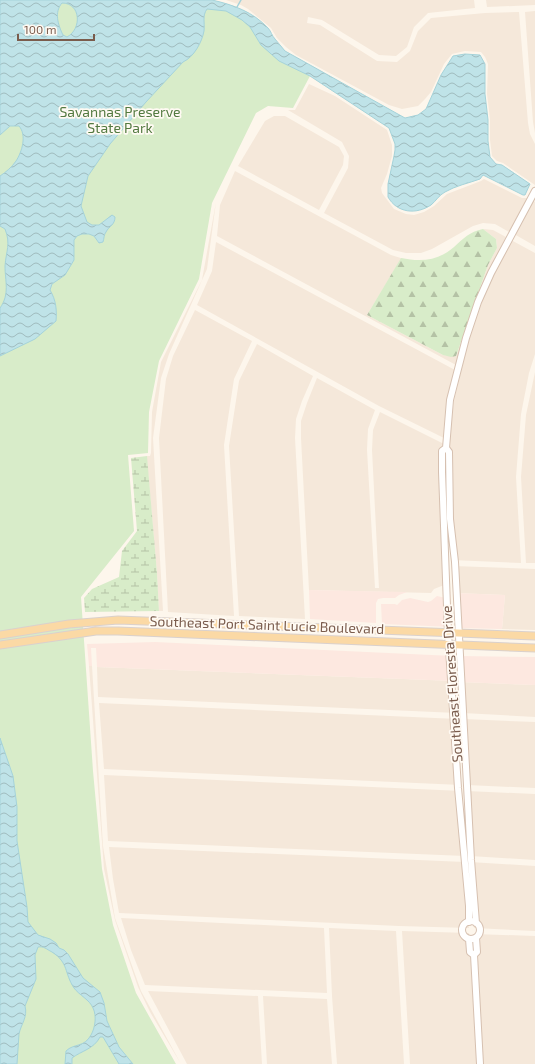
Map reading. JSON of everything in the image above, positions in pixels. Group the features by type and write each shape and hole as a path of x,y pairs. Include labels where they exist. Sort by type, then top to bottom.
{"main road":[{"name":"Southeast Port Saint Lucie Boulevard","path":"0,635 94,621 118,620 448,634 535,636"},
{"path":"143,631 149,625 162,625 168,621"},
{"name":"Southeast Port Saint Lucie Boulevard","path":"0,645 96,631 143,631 535,648"}],"street":[{"name":"Southeast Floresta Drive","path":"476,923 471,860 455,562 450,519 449,452 446,448 450,400 466,338 478,302 491,273 535,191"},
{"name":"Southeast Floresta Drive","path":"446,448 442,451 442,472 448,634 469,922"},
{"path":"476,938 469,938 464,935 464,925 469,922 476,923 480,930 479,935 476,938 477,952 474,955 480,1064"},
{"path":"469,938 470,952 474,955"}],"shaded area":[{"path":"226,0 474,0 475,8 428,13 414,27 407,47 396,56 379,55 322,20 308,17 307,23 320,25 377,61 397,62 410,51 418,31 431,18 485,13 519,12 528,123 530,134 535,144 535,185 503,163 497,161 492,156 487,94 488,64 481,52 465,51 452,54 444,64 431,92 425,99 418,106 402,109 389,105 296,55 277,38 271,28 248,9"},
{"path":"486,0 535,0 535,5 487,7"},
{"path":"535,11 535,133 525,12"},
{"path":"309,84 335,96 387,130 392,145 392,156 381,188 382,193 394,209 406,214 414,215 424,212 434,206 447,194 484,179 522,198 528,198 509,232 495,224 483,223 473,226 432,249 421,253 406,253 393,250 324,213 348,168 349,156 342,142 288,110 295,110"},
{"path":"274,116 285,116 339,147 344,156 343,165 319,210 238,166 265,121"},
{"path":"235,171 391,255 404,259 401,259 367,315 443,355 456,356 488,265 497,248 496,239 483,229 493,230 506,237 489,271 456,365 217,236 220,205"},
{"path":"533,200 535,202 535,246 514,234"},
{"path":"216,202 207,269 169,354 161,378 153,438 163,611 159,611 147,461 147,456 150,456 151,453 152,412 161,362 202,280"},
{"path":"511,240 535,253 535,354 529,373 521,414 516,477 521,563 452,560 447,479 449,442 454,401 469,338 481,303"},
{"path":"216,242 455,370 444,438 379,406 197,305 212,271"},
{"path":"195,310 252,341 234,379 224,445 234,616 168,612 159,438 166,379 173,356"},
{"path":"257,344 313,376 296,419 295,438 305,619 239,616 229,446 239,381"},
{"path":"535,372 535,563 526,563 521,477 526,415"},
{"path":"317,378 375,410 368,429 367,450 375,588 379,588 372,450 373,430 380,412 444,444 449,583 434,589 431,593 309,590 301,421"},
{"path":"453,566 535,569 535,630 502,629 505,595 455,593"},
{"path":"309,590 407,592 395,598 378,599 376,603 376,623 310,619"},
{"path":"455,593 505,595 502,629 457,628"},
{"path":"437,596 450,599 452,627 382,624 381,604 397,605 402,600 410,598 428,602"},
{"path":"155,642 453,656 455,681 97,667 96,648 91,648 92,666 89,666 87,644"},
{"path":"459,656 535,657 535,685 460,682"},
{"path":"89,666 92,666 103,846 115,918 141,991 181,1064 150,1012 138,987 115,920 104,869"},
{"path":"97,667 455,681 457,713 98,697"},
{"path":"460,682 535,685 535,717 463,713"},
{"path":"99,703 458,719 461,785 104,769"},
{"path":"463,719 535,722 535,788 467,785"},
{"path":"104,775 462,791 465,856 108,841"},
{"path":"467,791 535,794 535,860 470,856"},
{"path":"109,847 465,862 469,928 119,913"},
{"path":"470,862 535,866 535,931 474,928"},
{"path":"121,918 324,928 327,993 145,985 131,950"},
{"path":"329,928 396,931 404,1064 337,1064"},
{"path":"402,931 469,933 477,1064 410,1064"},
{"path":"474,934 535,936 535,1064 483,1064"},
{"path":"148,991 258,996 262,1064 187,1064"},
{"path":"263,996 327,999 332,1064 267,1064"}],"green space":[{"name":"Savannas Preserve State Park","path":"0,0 199,0 243,15 310,76 293,108 268,106 256,113 212,203 199,279 159,361 149,412 148,453 128,455 134,531 81,597 93,771 102,869 113,925 136,993 176,1064 0,1064"},
{"path":"483,229 496,239 497,248 488,265 456,356 451,357 443,355 367,315 401,258 422,260 435,258 448,252 470,234"},
{"path":"147,456 159,611 85,612 84,598 92,589 119,577 122,551 137,531 131,458"}],"water":[{"path":"0,0 212,0 228,4 249,13 268,28 285,51 405,118 418,115 426,109 441,75 453,56 465,54 480,55 485,64 485,94 490,157 496,164 502,165 530,184 525,195 523,195 483,175 480,179 445,192 431,205 425,208 407,211 396,206 388,197 388,184 395,150 395,144 389,128 310,76 279,61 261,45 250,27 242,20 226,11 207,9 204,17 203,35 194,53 183,62 146,102 110,144 88,176 81,206 87,222 92,225 99,225 112,215 115,217 115,220 105,233 103,242 99,243 94,236 89,234 77,236 74,240 74,260 65,275 52,284 50,290 56,305 56,321 35,339 0,356 0,308 6,293 5,266 8,239 5,229 0,226 0,176 16,161 22,148 23,134 19,126 10,126 0,135","holes":["62,3 73,7 76,12 77,23 72,33 67,37 63,35 61,31 57,14"]},
{"path":"0,738 13,776 17,807 17,841 28,922 38,935 50,939 56,943 59,948 64,950 83,978 100,992 104,1003 107,1021 119,1047 133,1064 119,1064 103,1037 100,1037 91,1047 72,1058 72,1064 65,1064 66,1051 72,1047 82,1044 91,1035 94,1029 95,1015 92,1005 74,988 61,960 45,948 38,947 35,955 36,979 25,1006 26,1014 19,1034 17,1064 0,1064"}],"waterway":[{"path":"237,7 241,0"}]}
